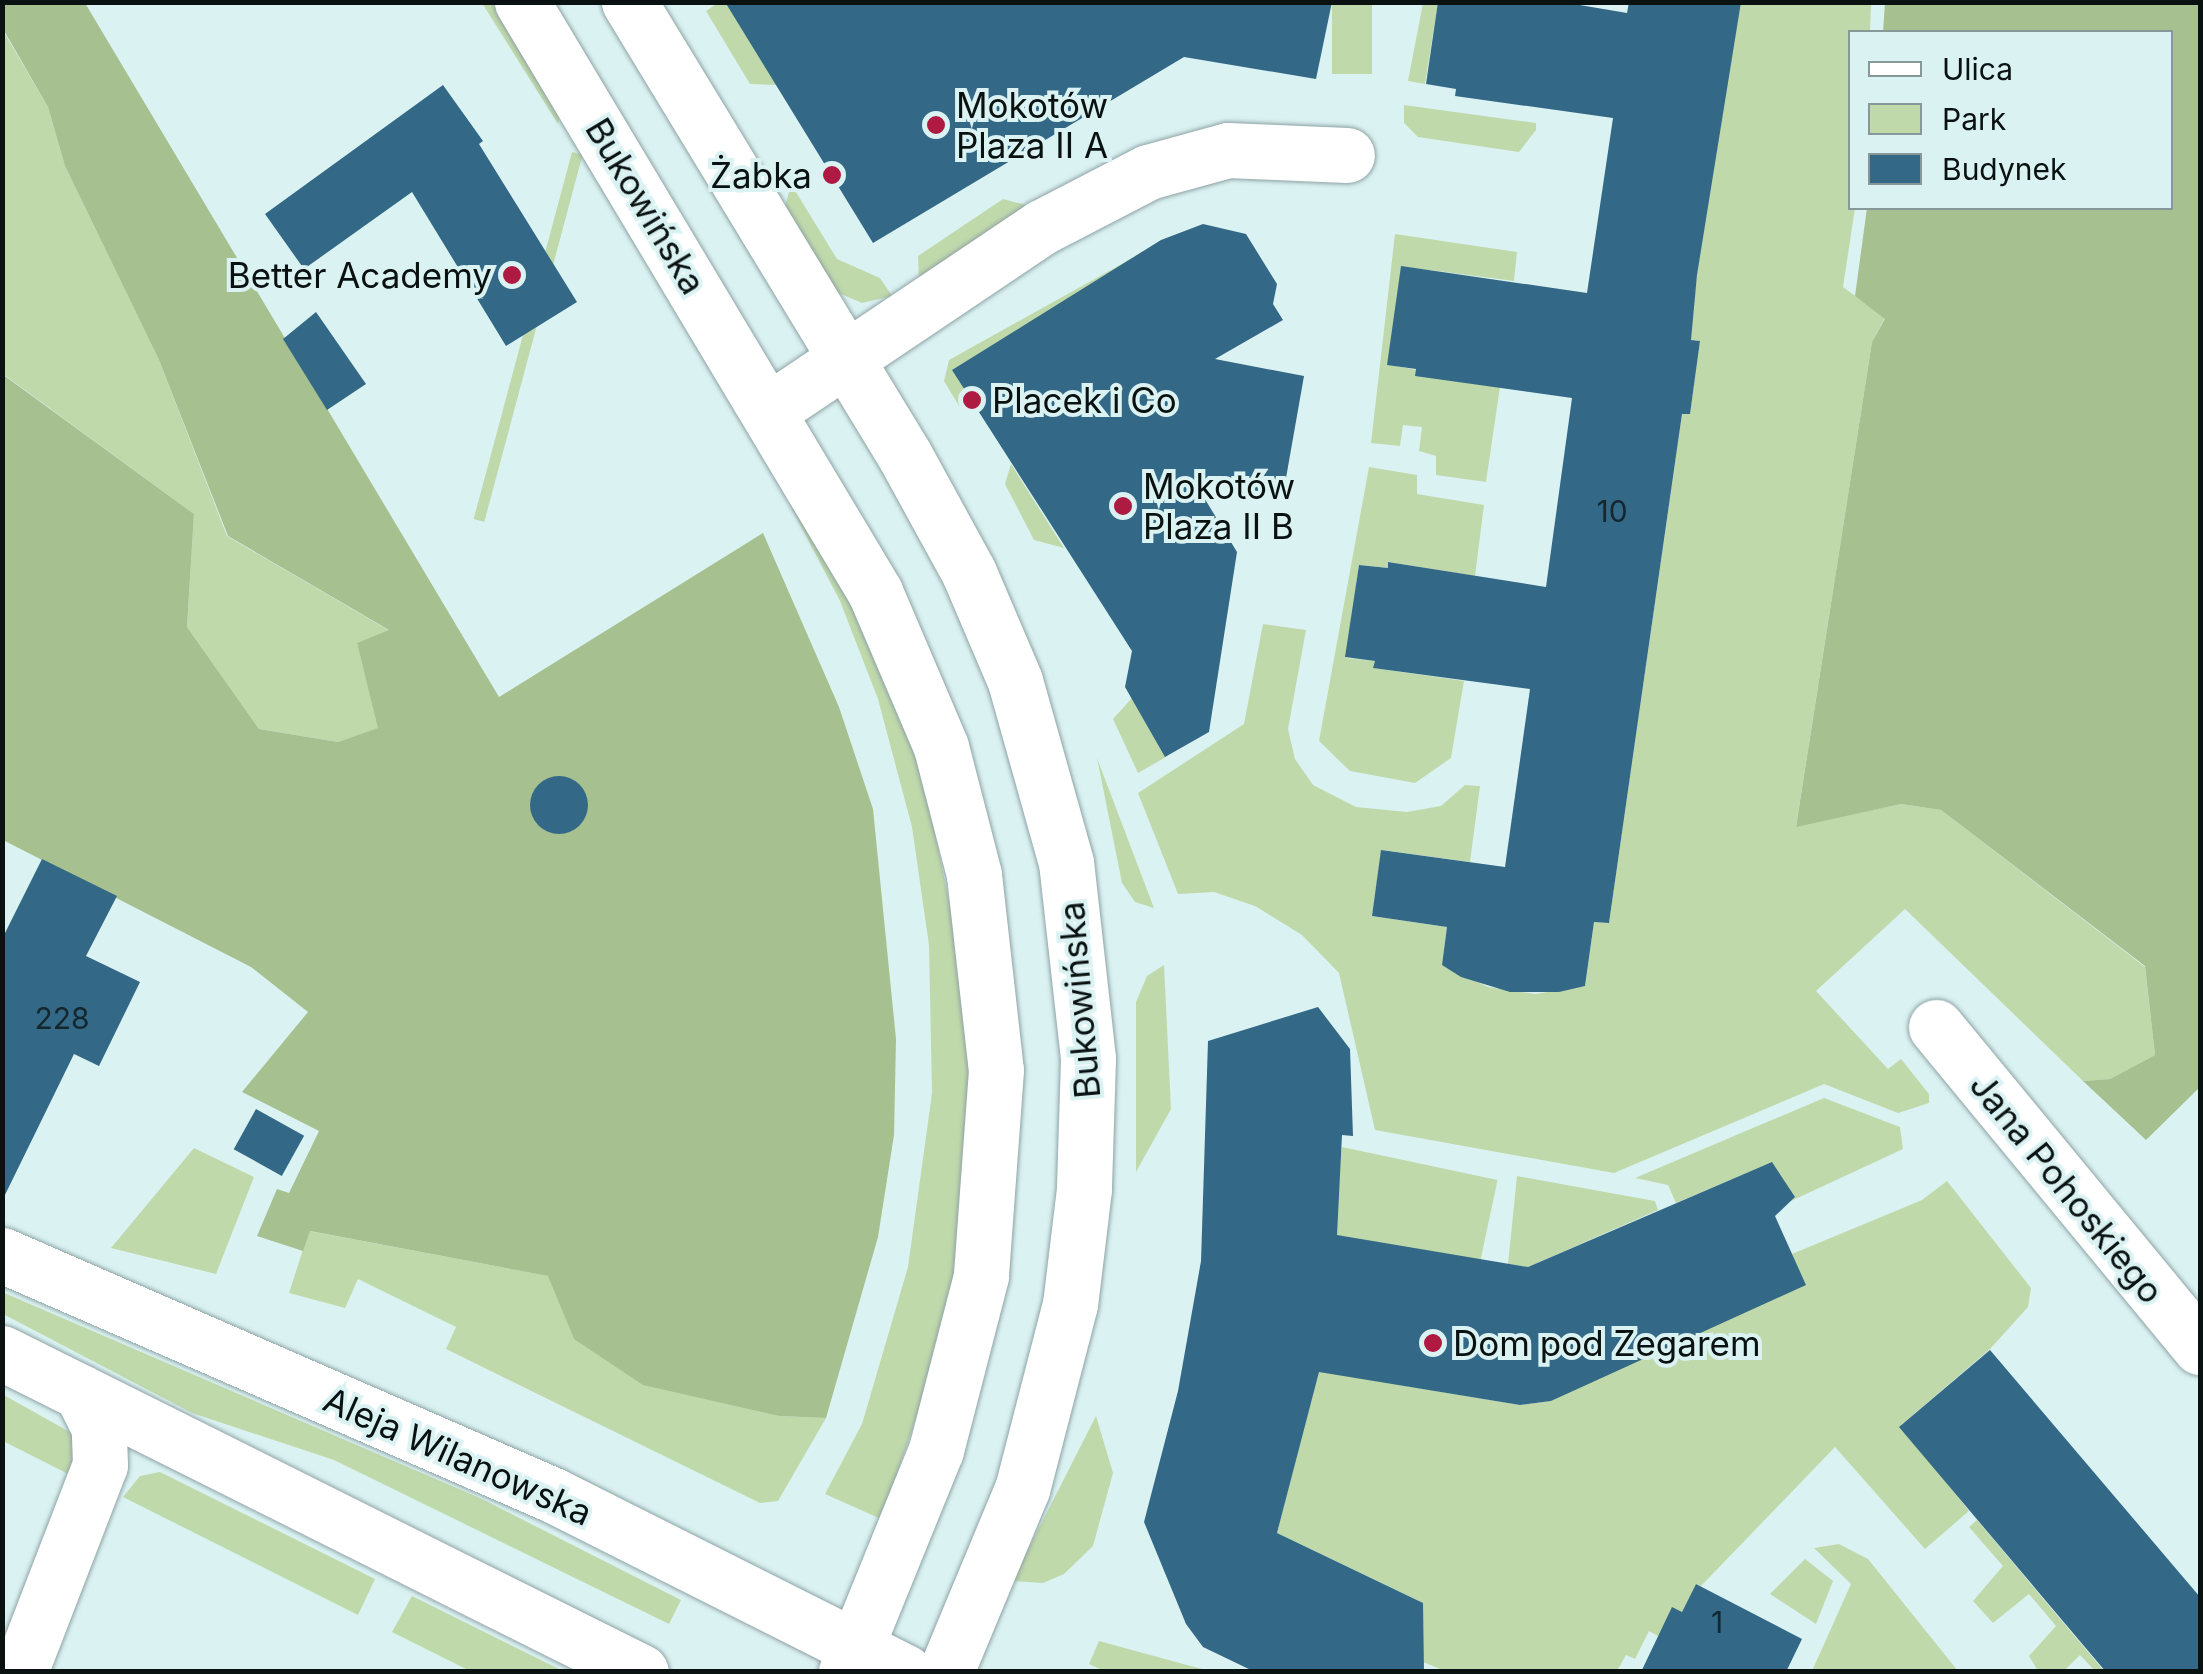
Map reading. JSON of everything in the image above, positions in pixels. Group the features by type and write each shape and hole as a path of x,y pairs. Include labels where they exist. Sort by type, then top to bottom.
{"street":[{"name":"Bukowińska","path":"522,2 868,580 935,730 974,875 995,1030 994,1168 974,1310 936,1450 852,1660"},
{"name":"Bukowińska","path":"630,2 944,524 993,623 1043,768 1082,960 1088,1140 1070,1304 1022,1489 946,1672"},
{"path":"768,410 1042,227 1148,172 1228,150 1347,154"},
{"name":"Jana Pohoskiego","path":"1936,1028 2200,1348"},
{"name":"Aleja Wilanowska","path":"2,1255 553,1495 852,1660 905,1672"},
{"path":"2,1353 641,1672"},
{"path":"20,1672 100,1465 98,1428 81,1392"}],"green space":[{"path":"3,3 85,3 499,697 763,533 839,707 873,809 896,1039 894,1135 878,1237 826,1418 780,1416 643,1385 574,1339 548,1276 310,1231 303,1251 257,1236 277,1189 289,1193 319,1131 242,1092 308,1012 251,967 3,840 2,374 194,514 187,627 259,729 338,742 378,728 357,643 389,630 228,536 159,360 65,166 48,107 3,29"},
{"path":"482,3 492,3 560,114 558,124"},
{"path":"718,3 793,3 777,85 750,84 706,11"},
{"path":"1332,3 1372,3 1372,74 1332,74"},
{"path":"1423,3 1438,3 1425,84 1408,81"},
{"path":"1740,3 1871,3 1870,30 1848,30 1848,210 1855,210 1843,287 1885,318 1872,342 1796,826 1901,804 1941,810 2145,967 2155,1055 2110,1079 2083,1081 1905,909 1816,991 1888,1069 1901,1059 1929,1094 1929,1103 1898,1113 1824,1084 1614,1173 1375,1130 1339,973 1302,935 1255,906 1214,892 1178,894 1138,793 1244,724 1263,624 1306,630 1288,729 1295,759 1313,785 1356,807 1407,812 1441,806 1465,785 1480,786 1470,862 1382,850 1372,916 1447,927 1442,965 1488,987 1535,994 1585,986 1594,922 1609,923 1682,414 1690,413 1700,341 1690,340 1698,264"},
{"path":"1885,3 2200,3 2200,1087 2146,1140 2083,1081 2110,1079 2155,1055 2145,966 1941,810 1901,804 1796,827 1872,342 1885,319 1855,296 1867,210 2173,210 2173,30 1883,30"},
{"path":"2,29 48,107 65,166 159,360 227,536 390,631 357,643 379,728 338,742 259,729 187,627 194,514 3,374"},
{"path":"1404,105 1536,123 1536,130 1519,152 1418,137 1404,123"},
{"path":"572,152 583,155 484,522 474,519"},
{"path":"791,184 837,259 880,278 892,296 862,303 834,291 784,211"},
{"path":"1003,199 1030,206 919,280 918,256"},
{"path":"1395,234 1517,252 1514,281 1430,270 1387,364 1500,387 1486,482 1436,475 1436,456 1419,451 1422,427 1403,425 1400,446 1371,443"},
{"path":"1170,237 953,370 969,396 967,408 959,406 944,381 949,360"},
{"path":"1011,464 1064,548 1034,540 1005,484"},
{"path":"1369,467 1417,475 1417,494 1484,505 1475,576 1389,562 1388,568 1359,565 1346,658 1375,661 1374,668 1464,681 1451,758 1415,783 1350,771 1319,741"},
{"path":"791,507 802,514 866,629 924,780 963,969 970,1094 956,1268 934,1367 881,1519 825,1494 862,1424 908,1267 932,1093 929,945 912,827 878,699 840,601"},
{"path":"1132,698 1166,757 1138,773 1113,719"},
{"path":"1097,758 1154,908 1135,902 1122,883"},
{"path":"1164,965 1171,1109 1136,1172 1136,1002 1147,976"},
{"path":"1824,1098 1900,1127 1903,1149 1791,1201 1768,1164 1676,1203 1668,1185 1635,1178"},
{"path":"1342,1147 1498,1180 1479,1266 1324,1233"},
{"path":"194,1148 254,1177 216,1274 111,1248"},
{"path":"1517,1176 1655,1201 1658,1210 1528,1267 1508,1264"},
{"path":"1947,1181 2031,1288 2028,1307 1990,1349 1901,1425 1969,1511 1925,1549 1835,1447 1701,1586 1696,1584 1682,1612 1658,1636 1649,1631 1635,1659 1626,1655 1617,1671 1445,1671 1423,1662 1419,1601 1277,1533 1318,1371 1520,1405 1551,1401 1801,1275 1792,1254 1922,1200"},
{"path":"309,1231 549,1276 574,1339 780,1416 826,1418 778,1501 760,1503 446,1349 456,1327 358,1279 345,1308 289,1293"},
{"path":"2,1292 482,1499 681,1600 669,1624 334,1460 192,1413 3,1314"},
{"path":"2,1394 75,1435 74,1477 3,1441"},
{"path":"1096,1416 1113,1473 1093,1546 1064,1574 1043,1583 1012,1581"},
{"path":"160,1472 375,1579 358,1615 123,1497 140,1476"},
{"path":"1977,1520 2104,1671 2095,1671 2080,1655 2064,1671 2038,1671 2029,1656 2056,1626 2029,1594 1993,1623 1973,1601 2003,1566 1969,1527"},
{"path":"1839,1544 1868,1559 1958,1671 1812,1671 1851,1584 1814,1548"},
{"path":"1805,1559 1833,1581 1816,1624 1770,1594"},
{"path":"412,1596 563,1671 470,1671 392,1632"},
{"path":"1099,1641 1210,1671 1104,1671 1089,1664"}],"building":[{"name":"Mokotów Plaza II A","path":"725,2 1332,2 1316,79 1184,57 873,243"},
{"path":"1438,2 1562,2 1627,13 1629,2 1741,2 1697,275 1691,340 1700,341 1690,414 1682,414 1609,923 1594,922 1585,986 1559,992 1510,992 1461,977 1442,965 1447,927 1372,916 1381,850 1505,867 1530,689 1373,668 1375,661 1345,657 1359,565 1388,568 1388,562 1546,587 1572,398 1415,376 1416,369 1387,365 1401,266 1587,293 1613,118 1455,96 1456,89 1426,84"},
{"path":"443,85 483,141 479,144 577,302 506,346 412,192 304,269 265,214"},
{"name":"Mokotów Plaza II B","path":"1203,224 1246,234 1277,284 1273,304 1283,320 1215,359 1304,376 1283,495 1194,481 1237,552 1209,732 1165,757 1125,687 1132,651 952,370 1161,240"},
{"path":"316,312 366,384 327,410 283,339"},
{"path":"559,776 580,784 588,805 580,826 559,834 538,826 530,805 538,784"},
{"path":"42,859 117,896 86,956 140,982 99,1066 74,1054 2,1201 2,939"},
{"name":"Dom pod Zegarem","path":"1318,1007 1350,1049 1353,1136 1342,1135 1337,1235 1528,1267 1772,1162 1795,1197 1775,1216 1806,1285 1551,1401 1520,1405 1319,1372 1277,1533 1423,1603 1424,1672 1255,1672 1203,1647 1186,1624 1144,1522 1178,1391 1201,1261 1208,1041"},
{"path":"256,1109 304,1136 282,1176 234,1149"},
{"path":"1990,1350 2200,1597 2200,1672 2106,1672 1899,1427"},
{"path":"1696,1584 1802,1639 1786,1672 1641,1672 1672,1607 1682,1612"}],"place":[{"name":"Mokotów Plaza II A","path":"936,125"},
{"name":"Żabka","path":"832,175"},
{"name":"Better Academy","path":"512,275"},
{"name":"Placek i Co","path":"972,400"},
{"name":"Mokotów Plaza II B","path":"1123,506"},
{"name":"Dom pod Zegarem","path":"1433,1343"}]}
